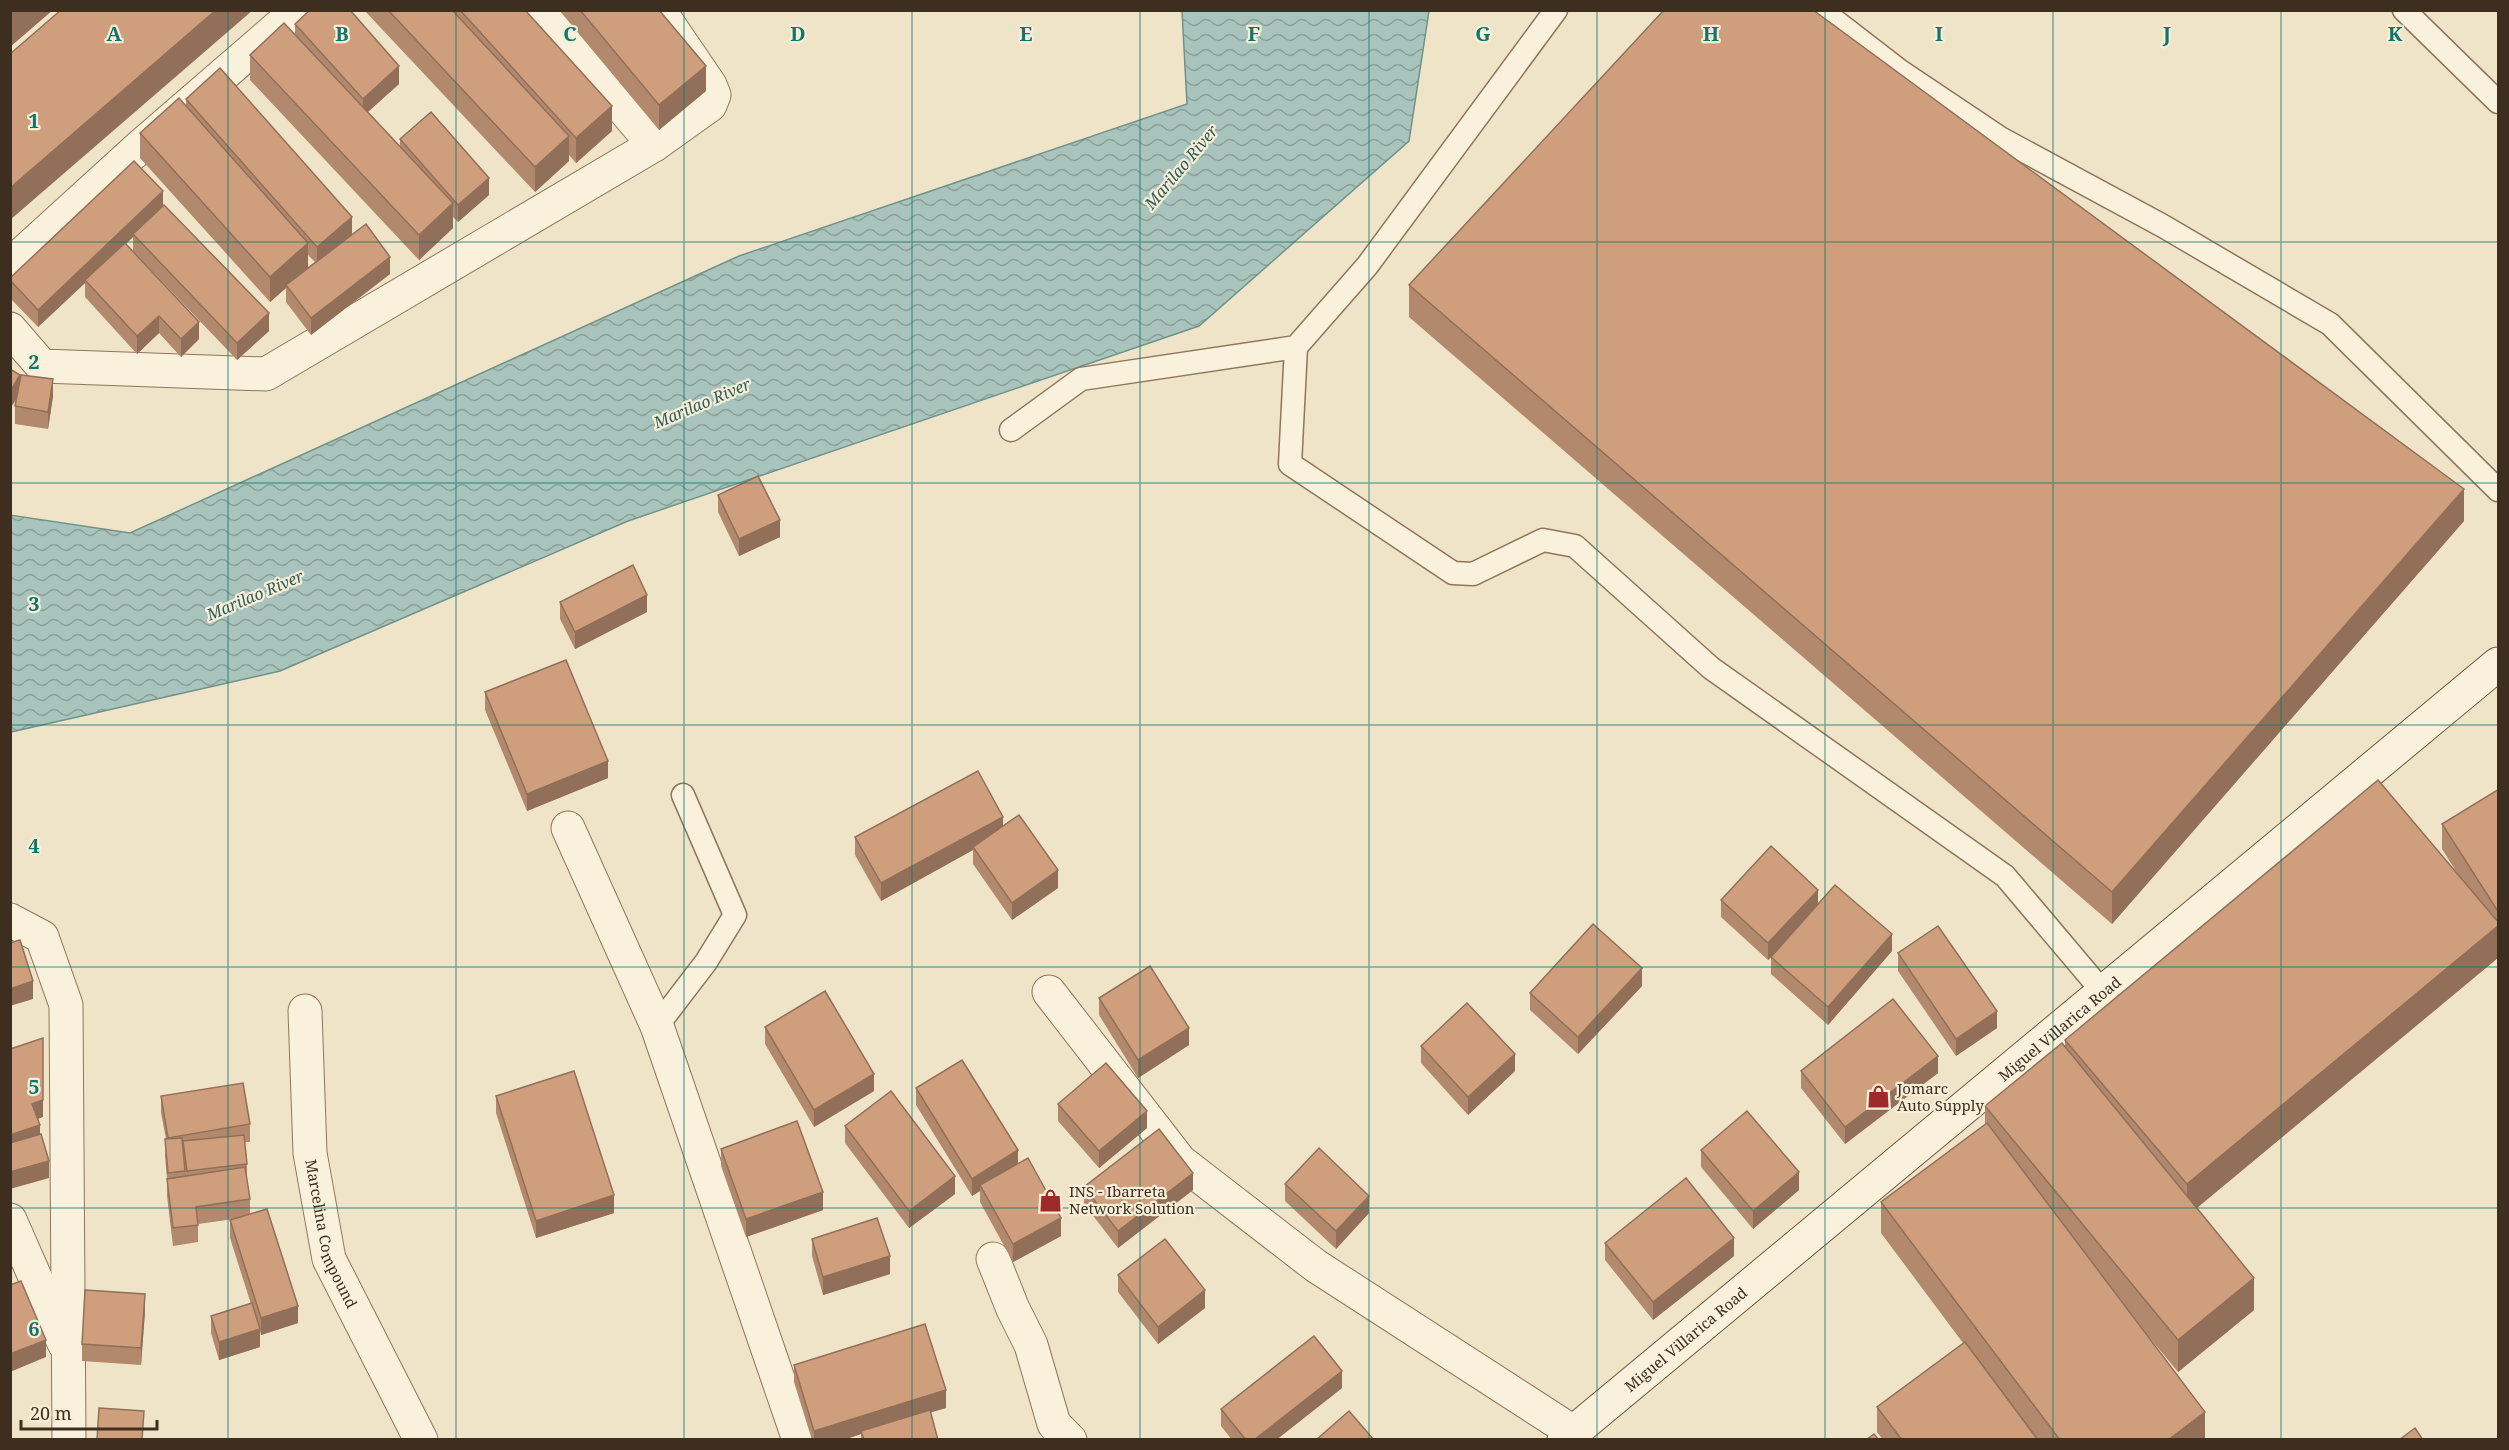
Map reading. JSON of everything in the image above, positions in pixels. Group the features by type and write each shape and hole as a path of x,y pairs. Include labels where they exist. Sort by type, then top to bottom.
{"street":[{"path":"10,265 143,144 297,10"},
{"path":"540,10 654,145"},
{"path":"10,330 42,366 266,374 654,145 710,105 714,95 710,85 659,10"},
{"name":"Miguel Villarica Road","path":"1569,1436 2499,664"},
{"path":"568,828 657,1026 799,1440"},
{"path":"10,920 42,937 66,1005 69,1440"},
{"path":"1049,992 1180,1161 1316,1266 1569,1436"},
{"name":"Marcelina Compound","path":"305,1011 310,1153 329,1259 421,1440"},
{"path":"10,1220 69,1355"},
{"path":"993,1259 1012,1309 1031,1345 1054,1424 1070,1440"}],"lane":[{"path":"1556,10 1367,266 1296,347 1290,464 1453,573 1473,574 1543,540 1575,546 1711,668 2005,876 2103,992"},
{"path":"1821,10 1900,71 2000,138 2163,226 2330,324 2499,490"},
{"path":"2404,10 2499,102"},
{"path":"1011,430 1081,379 1296,347"},
{"path":"657,1026 706,962 735,915 683,795"}],"water":[{"name":"Marilao River","path":"1182,11 1429,11 1409,141 1199,326 628,521 280,671 11,732 10,515 130,533 739,256 1187,104"}],"building":[{"path":"61,10 216,10 10,188 10,54"},
{"path":"310,10 350,10 399,66 363,99 295,24"},
{"path":"388,10 452,10 569,136 535,167"},
{"path":"460,10 525,10 612,106 576,138"},
{"path":"580,10 659,10 706,66 659,105"},
{"path":"1664,10 1813,10 2464,489 2112,892 1409,285"},
{"path":"284,23 453,203 419,235 250,55"},
{"path":"220,68 352,217 317,247 186,99"},
{"path":"179,98 308,243 270,277 140,133"},
{"path":"431,112 489,178 458,205 400,139"},
{"path":"134,161 163,191 38,310 10,278"},
{"path":"164,205 269,313 237,343 133,234"},
{"path":"366,224 390,257 311,318 286,285"},
{"path":"125,243 199,322 181,339 159,316 137,336 85,280"},
{"path":"10,369 20,375 10,392"},
{"path":"21,375 53,379 48,412 15,406"},
{"path":"758,476 780,520 739,539 718,495"},
{"path":"633,565 647,595 575,632 560,602"},
{"path":"566,660 608,761 527,794 485,692"},
{"path":"978,771 1003,817 881,883 855,837"},
{"path":"2378,780 2499,925 2187,1184 2065,1040"},
{"path":"2499,789 2499,913 2442,824"},
{"path":"1019,815 1058,870 1012,903 973,847"},
{"path":"1771,846 1818,890 1768,943 1721,900"},
{"path":"1835,885 1892,934 1828,1007 1771,957"},
{"path":"1593,924 1642,968 1578,1037 1530,993"},
{"path":"1938,926 1997,1011 1956,1039 1898,953"},
{"path":"20,940 33,981 10,989 10,943"},
{"path":"1150,966 1189,1028 1138,1060 1099,998"},
{"path":"825,991 874,1074 814,1110 765,1027"},
{"path":"1893,999 1938,1056 1845,1127 1801,1071"},
{"path":"1467,1003 1515,1054 1468,1097 1421,1046"},
{"path":"43,1038 43,1100 32,1104 40,1125 10,1135 10,1049"},
{"path":"2062,1043 2254,1278 2178,1340 1985,1106"},
{"path":"962,1060 1018,1150 972,1179 916,1088"},
{"path":"1106,1063 1147,1111 1099,1151 1058,1104"},
{"path":"574,1071 614,1195 536,1221 496,1096"},
{"path":"243,1083 250,1124 168,1138 161,1096"},
{"path":"891,1091 955,1176 909,1211 845,1126"},
{"path":"1747,1111 1799,1172 1753,1211 1701,1150"},
{"path":"797,1121 823,1192 746,1219 721,1149"},
{"path":"1987,1123 2205,1412 2168,1440 2060,1440 1881,1202"},
{"path":"1159,1129 1193,1173 1118,1231 1084,1187"},
{"path":"41,1134 49,1161 10,1172 10,1143"},
{"path":"244,1135 247,1164 187,1171 183,1141"},
{"path":"182,1138 185,1171 168,1173 165,1139"},
{"path":"1319,1148 1369,1196 1336,1231 1285,1184"},
{"path":"1028,1158 1061,1218 1013,1244 980,1185"},
{"path":"245,1167 250,1199 196,1207 198,1225 173,1228 167,1179"},
{"path":"1686,1178 1734,1238 1653,1302 1605,1243"},
{"path":"267,1209 298,1306 261,1318 230,1220"},
{"path":"877,1218 890,1256 823,1277 812,1239"},
{"path":"1165,1239 1205,1290 1158,1327 1118,1275"},
{"path":"21,1281 46,1340 10,1354 10,1285"},
{"path":"85,1290 145,1294 141,1348 82,1344"},
{"path":"252,1303 260,1329 219,1342 211,1316"},
{"path":"925,1324 946,1390 814,1431 794,1365"},
{"path":"1314,1336 1342,1371 1254,1440 1246,1440 1221,1409"},
{"path":"1965,1342 2038,1440 1902,1440 1877,1407"},
{"path":"99,1408 144,1411 142,1440 97,1440"},
{"path":"930,1410 938,1440 864,1440 861,1431"},
{"path":"1349,1411 1374,1440 1316,1440"},
{"path":"2415,1428 2423,1440 2399,1440"},
{"path":"1874,1434 1879,1440 1866,1440"}],"place":[{"name":"Jomarc Auto Supply","path":"1879,1097"},
{"name":"INS - Ibarreta Network Solution","path":"1051,1200"}]}
